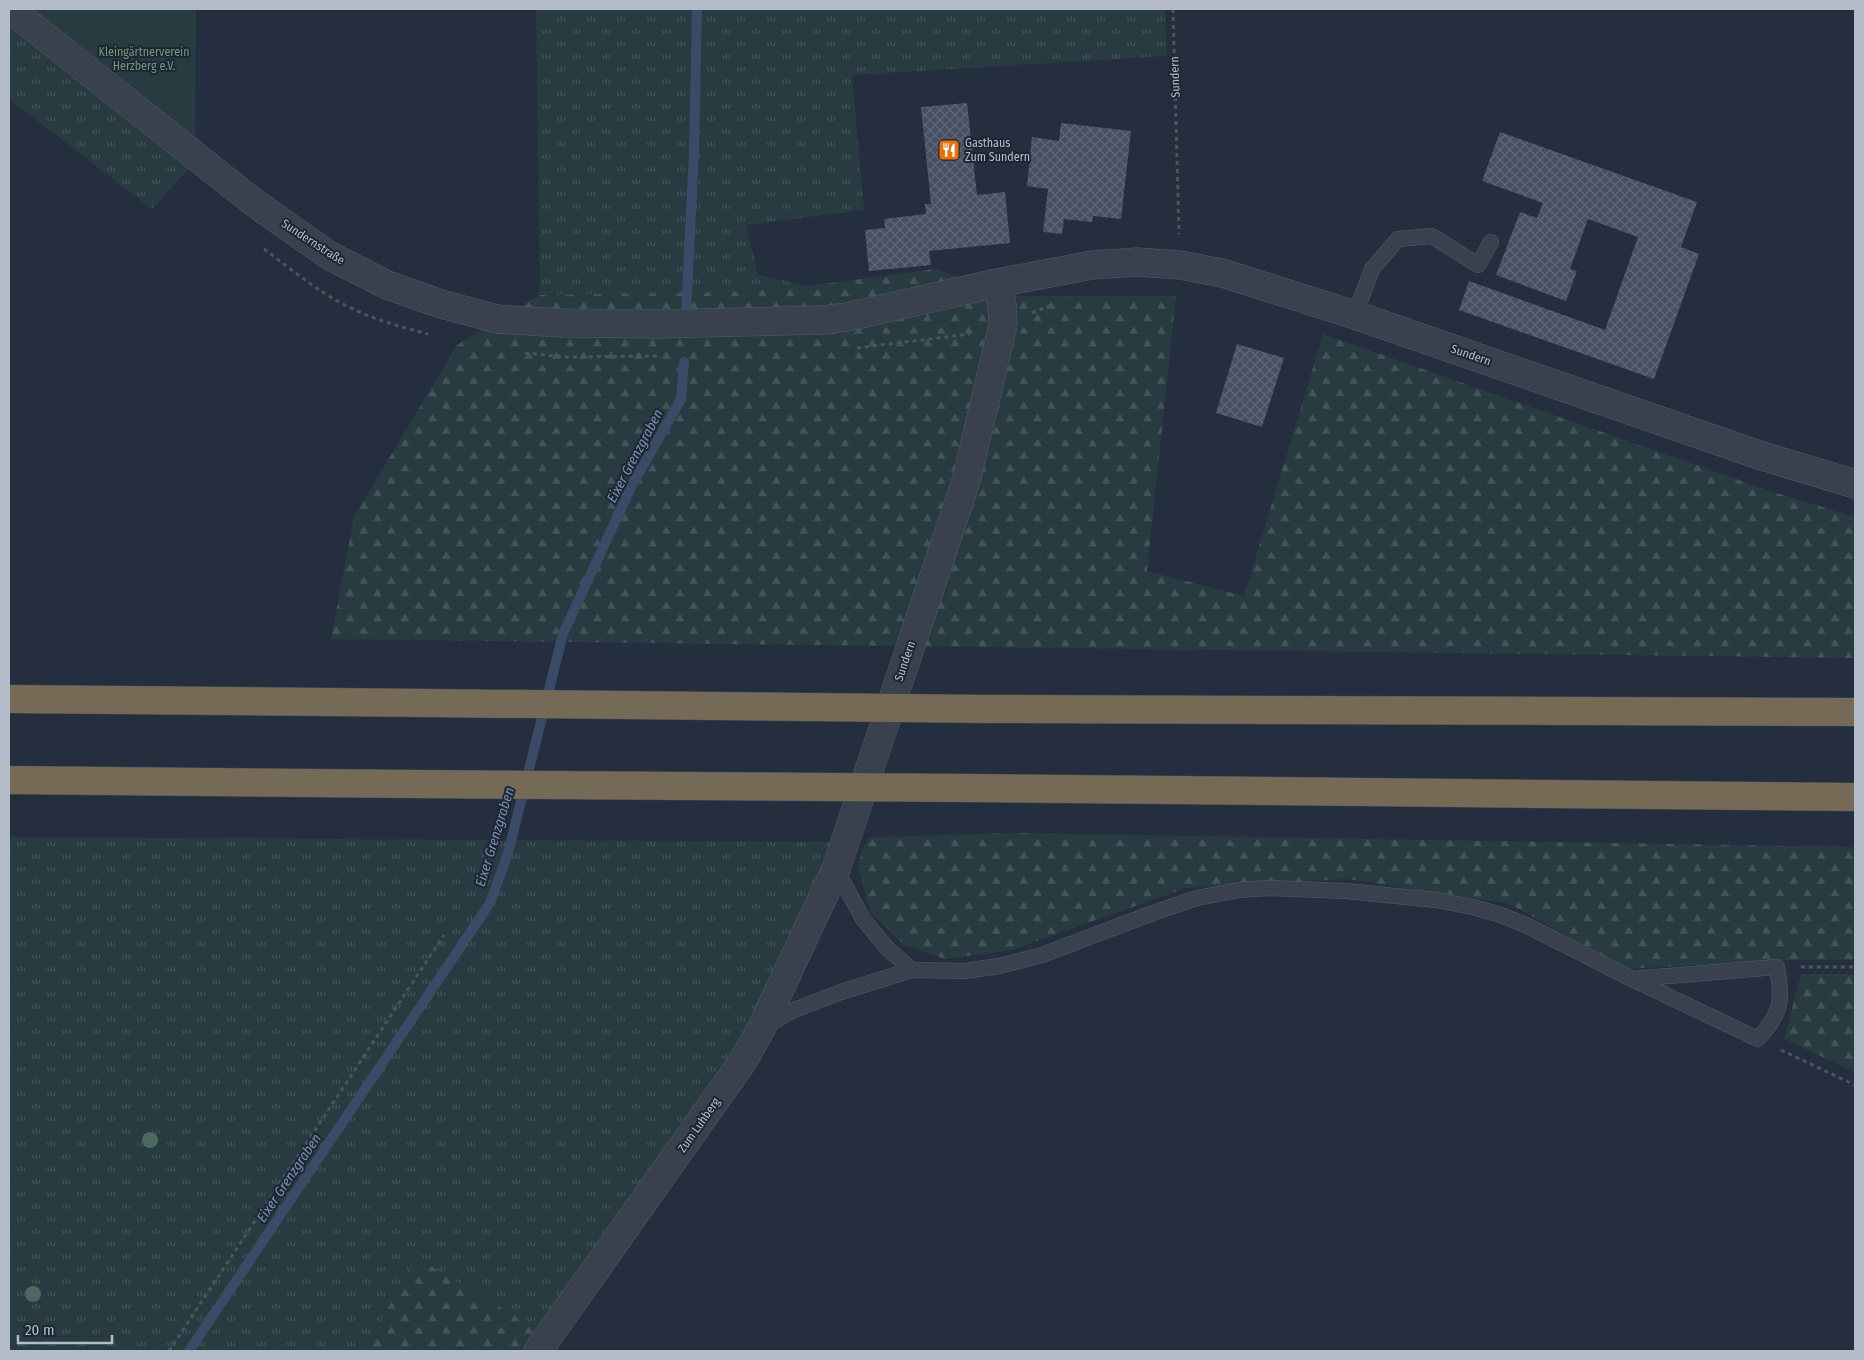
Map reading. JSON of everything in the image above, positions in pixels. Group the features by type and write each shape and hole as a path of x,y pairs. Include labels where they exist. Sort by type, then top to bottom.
{"highway":[{"path":"9,699 988,709 1855,712"},
{"path":"9,780 1855,797"}],"street":[{"name":"Sundernstraße","path":"10,9 252,200 330,256 387,285 441,304 497,318 563,323 709,323"},
{"name":"Sundern","path":"709,323 822,320 847,317 997,283 1092,265 1137,262 1180,265 1222,273 1355,315 1759,455 1855,484"},
{"name":"Sundern","path":"762,1027 836,869 966,481 1003,325 1002,305 997,283"},
{"name":"Zum Luhberg","path":"538,1351 696,1130 743,1062 762,1027"}],"lane":[{"path":"1355,315 1372,269 1398,239 1432,236 1478,265 1491,242"},
{"path":"836,869 863,920 887,948 912,970"},
{"path":"762,1027 794,1010 827,997 912,970 965,971 999,966 1042,955 1197,898 1239,890 1308,888 1436,900 1501,915 1528,926 1632,979 1758,1038 1772,1023 1779,1010 1781,989 1777,967 1632,979"}],"path":[{"name":"Sundern","path":"1173,9 1180,265"},
{"path":"169,1351 444,935"},
{"path":"1777,967 1855,967"},
{"path":"1758,1038 1855,1085"}],"green space":[{"name":"Kleingärtnerverein Herzberg e.V.","path":"9,9 196,9 195,162"},
{"path":"536,9 1165,9 1167,56 852,75 864,210 746,225 758,275 807,286 730,292 540,295"},
{"path":"9,17 195,162 152,209 9,99"},
{"path":"935,269 1017,296 1176,296 1147,571 1244,596 1323,334 1776,493 1855,517 1855,658 331,639 354,517 457,345 540,295 730,292 807,286"},
{"path":"1013,833 1855,847 1855,960 1783,960 1626,969 1510,904 1348,879 1186,888 1012,950 945,959 904,945 870,912 858,866 862,849 870,837"},
{"path":"9,837 833,842 737,1051 525,1351 9,1351"},
{"path":"1801,974 1855,974 1855,1072 1784,1039"},
{"path":"417,1258 529,1324 534,1338 525,1351 363,1351"}],"building":[{"name":"Gasthaus Zum Sundern","path":"967,103 977,195 1005,192 1010,243 929,251 931,265 869,271 865,230 885,228 884,219 926,214 925,204 931,204 921,107"},
{"path":"1061,123 1131,131 1121,219 1093,216 1092,222 1064,219 1062,234 1043,232 1048,189 1027,186 1032,137 1059,141"},
{"path":"1500,132 1697,202 1681,247 1699,254 1654,379 1459,310 1469,281 1605,330 1638,237 1588,219 1570,269 1577,271 1566,301 1496,275 1520,212 1537,218 1543,203 1482,181"},
{"path":"1237,344 1284,358 1262,427 1216,413"}],"waterway":[{"name":"Eixer Grenzgraben","path":"686,314 694,151 697,9"},
{"name":"Eixer Grenzgraben","path":"189,1351 490,903 508,853 563,634 633,483 681,399 684,362"}],"place":[{"name":"Gasthaus Zum Sundern","path":"949,150"}]}
